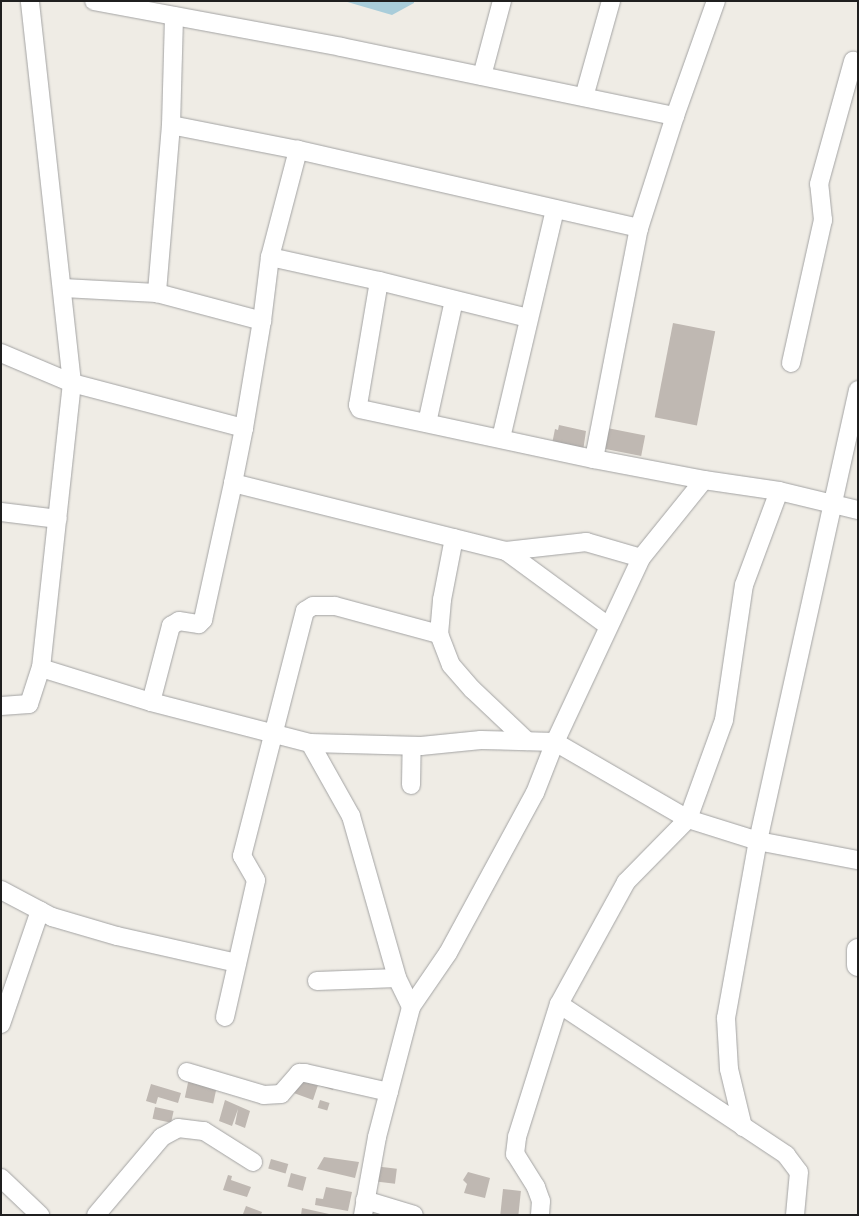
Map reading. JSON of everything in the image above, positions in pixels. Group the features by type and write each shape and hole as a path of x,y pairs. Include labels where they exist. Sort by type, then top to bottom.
{"street":[{"path":"1,706 29,704 41,668 72,383 30,1"},
{"path":"94,1 482,76 676,116"},
{"path":"482,76 502,1"},
{"path":"584,98 611,1"},
{"path":"594,459 639,228 716,1"},
{"path":"157,293 171,125 174,16"},
{"path":"791,363 823,220 819,184 856,58"},
{"path":"171,125 298,150 639,228"},
{"path":"151,702 171,626 179,621 199,624 203,620 244,428 262,321 270,257 298,150"},
{"path":"501,438 555,209"},
{"path":"270,257 379,281 529,318"},
{"path":"379,281 358,405 364,410 594,459 704,480 779,491 858,510"},
{"path":"63,288 157,293 262,321"},
{"path":"428,423 454,300"},
{"path":"1,353 72,383 244,428"},
{"path":"743,1127 729,1069 726,1018 758,840 835,505 858,390"},
{"path":"414,1215 364,1208 389,1092 411,1007 448,953 535,793 555,742 641,558 704,480"},
{"path":"233,483 506,551 586,542 641,558"},
{"path":"540,1215 541,1201 536,1187 515,1154 518,1137 558,1004 626,882 688,819 724,720 744,585 779,491"},
{"path":"1,512 58,519"},
{"path":"454,538 442,600 439,634 451,665 472,690 527,741"},
{"path":"506,551 608,626"},
{"path":"225,1017 256,880 242,856 275,734 300,622 305,611 313,606 336,606 439,634"},
{"path":"41,668 151,702 310,743 412,746 481,740 555,742 688,819 758,840 858,860"},
{"path":"310,743 351,816 397,978 411,1007"},
{"path":"411,785 412,746"},
{"path":"1,890 40,911 117,936 238,963"},
{"path":"1,1024 40,911"},
{"path":"858,950 858,965"},
{"path":"317,980 397,978"},
{"path":"558,1004 786,1155 799,1172 795,1215"},
{"path":"187,1072 264,1095 281,1094 299,1073 389,1092"},
{"path":"96,1215 162,1137 178,1128 204,1131 253,1162"},
{"path":"1,1178 40,1215"}],"water":[{"path":"344,1 414,1 414,3 392,15"}],"building":[{"path":"673,323 715,331 697,425 655,417"},
{"path":"559,425 586,431 583,451 552,444 555,429 558,430"},
{"path":"602,427 645,435 641,456 598,448"},
{"path":"301,1075 335,1085 333,1090 318,1085 313,1100 291,1092"},
{"path":"189,1078 217,1084 213,1104 185,1098"},
{"path":"151,1084 181,1093 178,1103 158,1097 156,1104 146,1101"},
{"path":"225,1100 250,1111 245,1128 235,1124 238,1109 232,1126 219,1121"},
{"path":"320,1100 330,1103 327,1111 318,1108"},
{"path":"155,1107 174,1111 171,1123 153,1119"},
{"path":"324,1157 359,1162 355,1178 317,1169"},
{"path":"271,1159 288,1164 286,1174 268,1169"},
{"path":"374,1166 397,1169 395,1184 372,1181"},
{"path":"468,1172 490,1178 485,1198 464,1193 467,1184 463,1180"},
{"path":"291,1173 306,1177 303,1191 287,1187"},
{"path":"228,1175 232,1176 231,1180 251,1187 247,1197 223,1190"},
{"path":"326,1187 352,1192 348,1211 315,1205 316,1198 323,1199"},
{"path":"503,1189 521,1191 518,1215 500,1215"},
{"path":"246,1206 262,1212 261,1215 243,1214"},
{"path":"302,1208 329,1214 329,1215 301,1215"}]}
